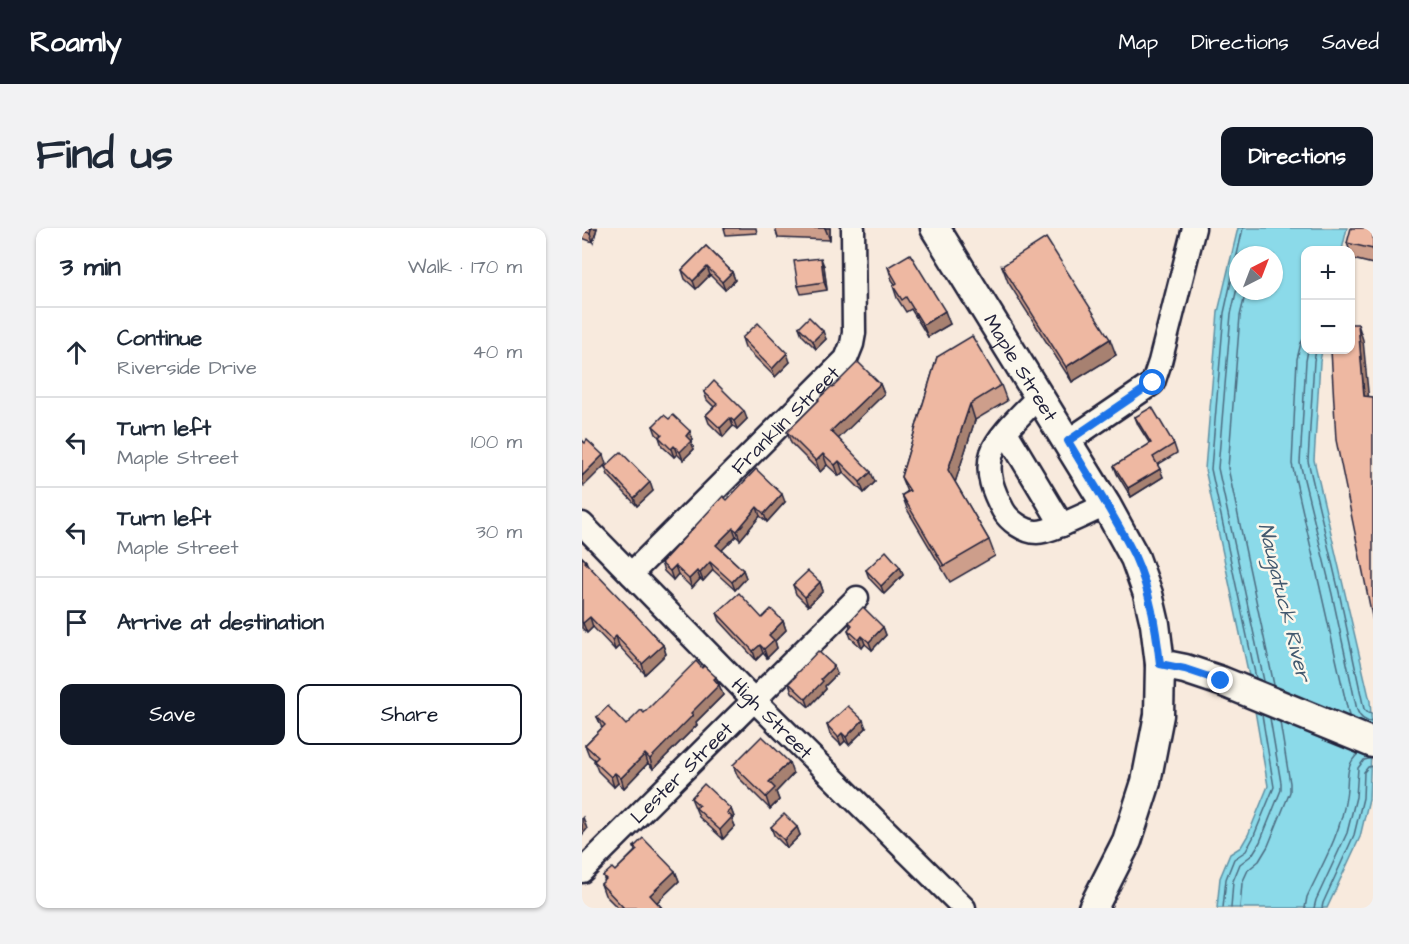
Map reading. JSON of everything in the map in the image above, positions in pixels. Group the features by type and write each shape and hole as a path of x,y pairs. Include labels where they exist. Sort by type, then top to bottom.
{"main road":[{"name":"Maple Street","path":"935,228 1106,505 1135,558 1148,594 1155,624 1160,664 1159,715 1146,782 1127,841 1093,908"},
{"path":"1160,664 1185,669 1221,681 1373,743"}],"street":[{"name":"Franklin Street","path":"631,574 846,359 854,333 853,228"},
{"path":"1068,441 1153,383 1194,228"},
{"path":"1039,396 1006,432 992,452 991,484 994,495 1005,514 1025,530 1039,532 1062,525 1106,505"},
{"path":"1006,432 1062,525"},
{"name":"High Street","path":"582,524 754,700 964,908"},
{"name":"Lester Street","path":"582,871 857,598"}],"water":[{"name":"Naugatuck River","path":"1238,228 1347,228 1343,246 1301,246 1301,354 1321,354 1314,460 1370,701 1372,728 1369,799 1360,837 1327,908 1217,908 1220,878 1230,854 1241,847 1248,835 1268,786 1249,676 1205,469 1218,312 1229,266 1229,300 1283,300 1283,246 1234,246"}],"building":[{"path":"582,228 591,228 590,233 582,231"},
{"path":"1351,228 1373,228 1373,249 1347,243"},
{"path":"1046,238 1110,339 1066,367 1002,266"},
{"path":"706,246 732,272 722,282 707,267 693,281 682,270"},
{"path":"910,254 945,311 923,325 906,297 902,300 893,286 897,283 888,267"},
{"path":"821,258 824,282 798,286 794,261"},
{"path":"809,317 823,331 813,341 799,327"},
{"path":"758,323 787,353 772,369 742,338"},
{"path":"1355,324 1358,324 1364,396 1373,397 1373,621 1336,440 1331,354 1355,354"},
{"path":"972,336 1001,385 970,404 948,470 989,540 944,566 902,495 910,491 901,477 937,357"},
{"path":"858,362 880,384 831,431 871,472 860,482 839,461 835,465 823,454 816,461 787,432"},
{"path":"714,381 744,411 734,421 730,418 720,428 706,415 717,404 704,392"},
{"path":"1152,407 1174,444 1153,457 1160,469 1128,488 1114,466 1151,443 1135,417"},
{"path":"664,415 669,419 673,415 690,431 686,436 691,441 680,452 674,446 671,449 659,437 662,434 653,426"},
{"path":"582,440 585,443 587,440 603,455 582,476"},
{"path":"621,452 650,482 634,498 605,467"},
{"path":"756,469 782,494 764,514 757,507 737,531 733,528 716,545 743,570 732,582 710,562 700,573 697,571 689,579 675,566 670,571 661,563 723,496 727,500"},
{"path":"886,551 900,567 881,586 866,570"},
{"path":"582,557 663,645 642,664 616,636 612,640 590,617 582,622"},
{"path":"808,571 820,582 805,597 793,585"},
{"path":"739,593 762,618 771,609 783,621 769,635 774,640 764,649 760,645 753,651 717,613"},
{"path":"863,607 883,627 869,642 862,636 859,640 848,630 852,625 849,622"},
{"path":"818,651 834,666 806,699 789,683"},
{"path":"696,661 716,677 714,679 719,685 650,759 645,754 621,778 615,773 611,777 594,761 598,757 585,745 605,725 597,717 608,706 626,725 641,710 644,713"},
{"path":"848,706 863,720 846,737 842,733 838,737 827,725"},
{"path":"762,736 789,762 769,782 775,788 766,797 733,765"},
{"path":"704,784 731,809 727,813 732,817 720,830 696,808 699,805 691,798"},
{"path":"784,814 797,827 784,840 771,827"},
{"path":"643,838 675,871 650,895 660,908 624,908 601,884 606,879 603,876 612,868 615,871 637,850 634,847"}],"route":[{"path":"1153,383 1068,441 1135,558 1148,594 1155,624 1160,664 1185,669 1221,681"}]}
